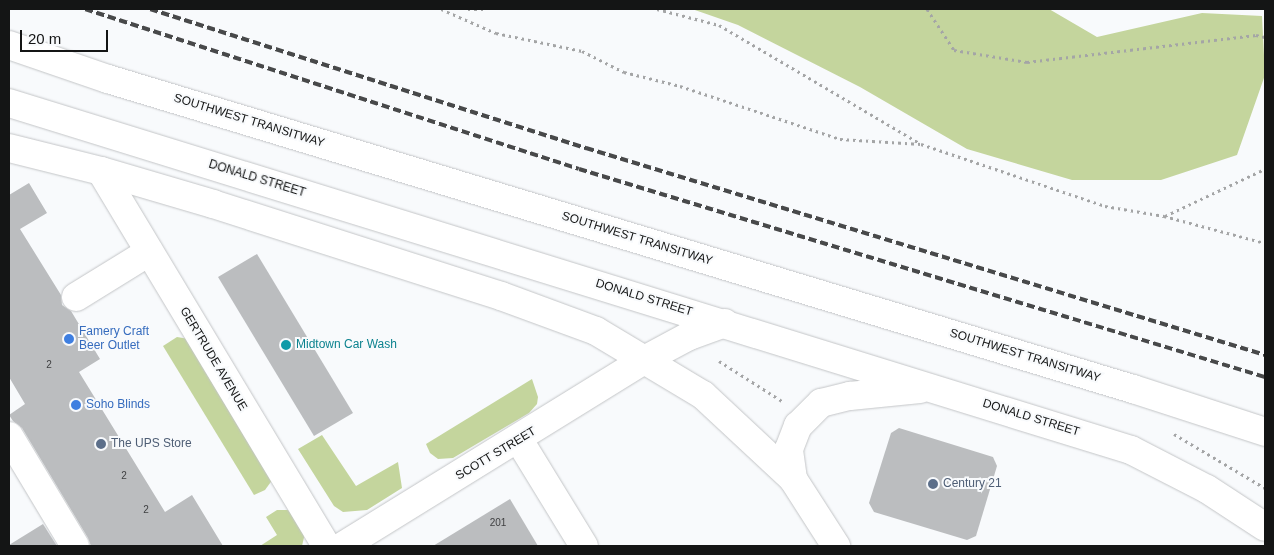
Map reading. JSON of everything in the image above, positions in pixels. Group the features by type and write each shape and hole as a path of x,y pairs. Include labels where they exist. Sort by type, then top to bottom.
{"main road":[{"name":"SOUTHWEST TRANSITWAY","path":"9,45 108,79 1133,389 1265,432"},
{"name":"DONALD STREET","path":"9,103 1131,450 1207,489 1265,527"},
{"path":"9,148 101,171 501,296 596,331 704,395 793,479 836,546"},
{"name":"GERTRUDE AVENUE","path":"101,171 326,546"},
{"path":"76,297 149,252"},
{"name":"SCOTT STREET","path":"344,546 519,440 646,359 689,336 725,323"},
{"path":"793,479 789,449 798,426 821,403 850,396 932,388"},
{"path":"9,436 75,546"},
{"path":"519,440 584,546"}],"path":[{"path":"441,9 496,33 582,51 624,72 680,86 840,139 920,144"},
{"path":"468,9 485,9"},
{"path":"657,9 719,25 920,144 1106,206 1164,216 1265,243"},
{"path":"927,9 954,50 1027,62 1256,35 1265,37"},
{"path":"1164,216 1265,169"},
{"path":"719,361 787,404"}],"green space":[{"path":"692,9 1049,9 1097,37 1202,13 1262,16 1265,75 1237,155 1161,180 1072,180 967,149 860,87 738,25"},
{"path":"177,337 189,339 273,479 265,490 254,495 163,346"},
{"path":"532,379 538,397 537,404 529,413 453,458 438,459 430,453 426,444"},
{"path":"322,435 356,486 398,462 402,488 367,510 343,512 334,506 298,449"},
{"path":"277,510 289,510 306,529 302,546 260,546 277,535 266,517"}],"building":[{"path":"29,183 47,213 20,229 61,295 62,305 71,311 100,359 79,372 165,512 192,495 223,546 91,546 22,428 9,415 25,404 9,377 9,195"},
{"name":"Midtown Car Wash","path":"257,254 353,413 314,436 218,277"},
{"name":"Century 21","path":"899,428 993,457 997,466 976,536 967,540 874,512 869,503 891,433"},
{"path":"510,499 538,546 433,546"},
{"path":"43,524 57,546 9,546 9,545"}],"railway":[{"path":"85,9 579,169 1265,377"},
{"path":"150,9 586,148 1265,355"}],"place":[{"name":"Famery Craft Beer Outlet","path":"69,339"},
{"name":"Midtown Car Wash","path":"286,345"},
{"name":"Soho Blinds","path":"76,405"},
{"name":"The UPS Store","path":"101,444"},
{"name":"Century 21","path":"933,484"}]}
